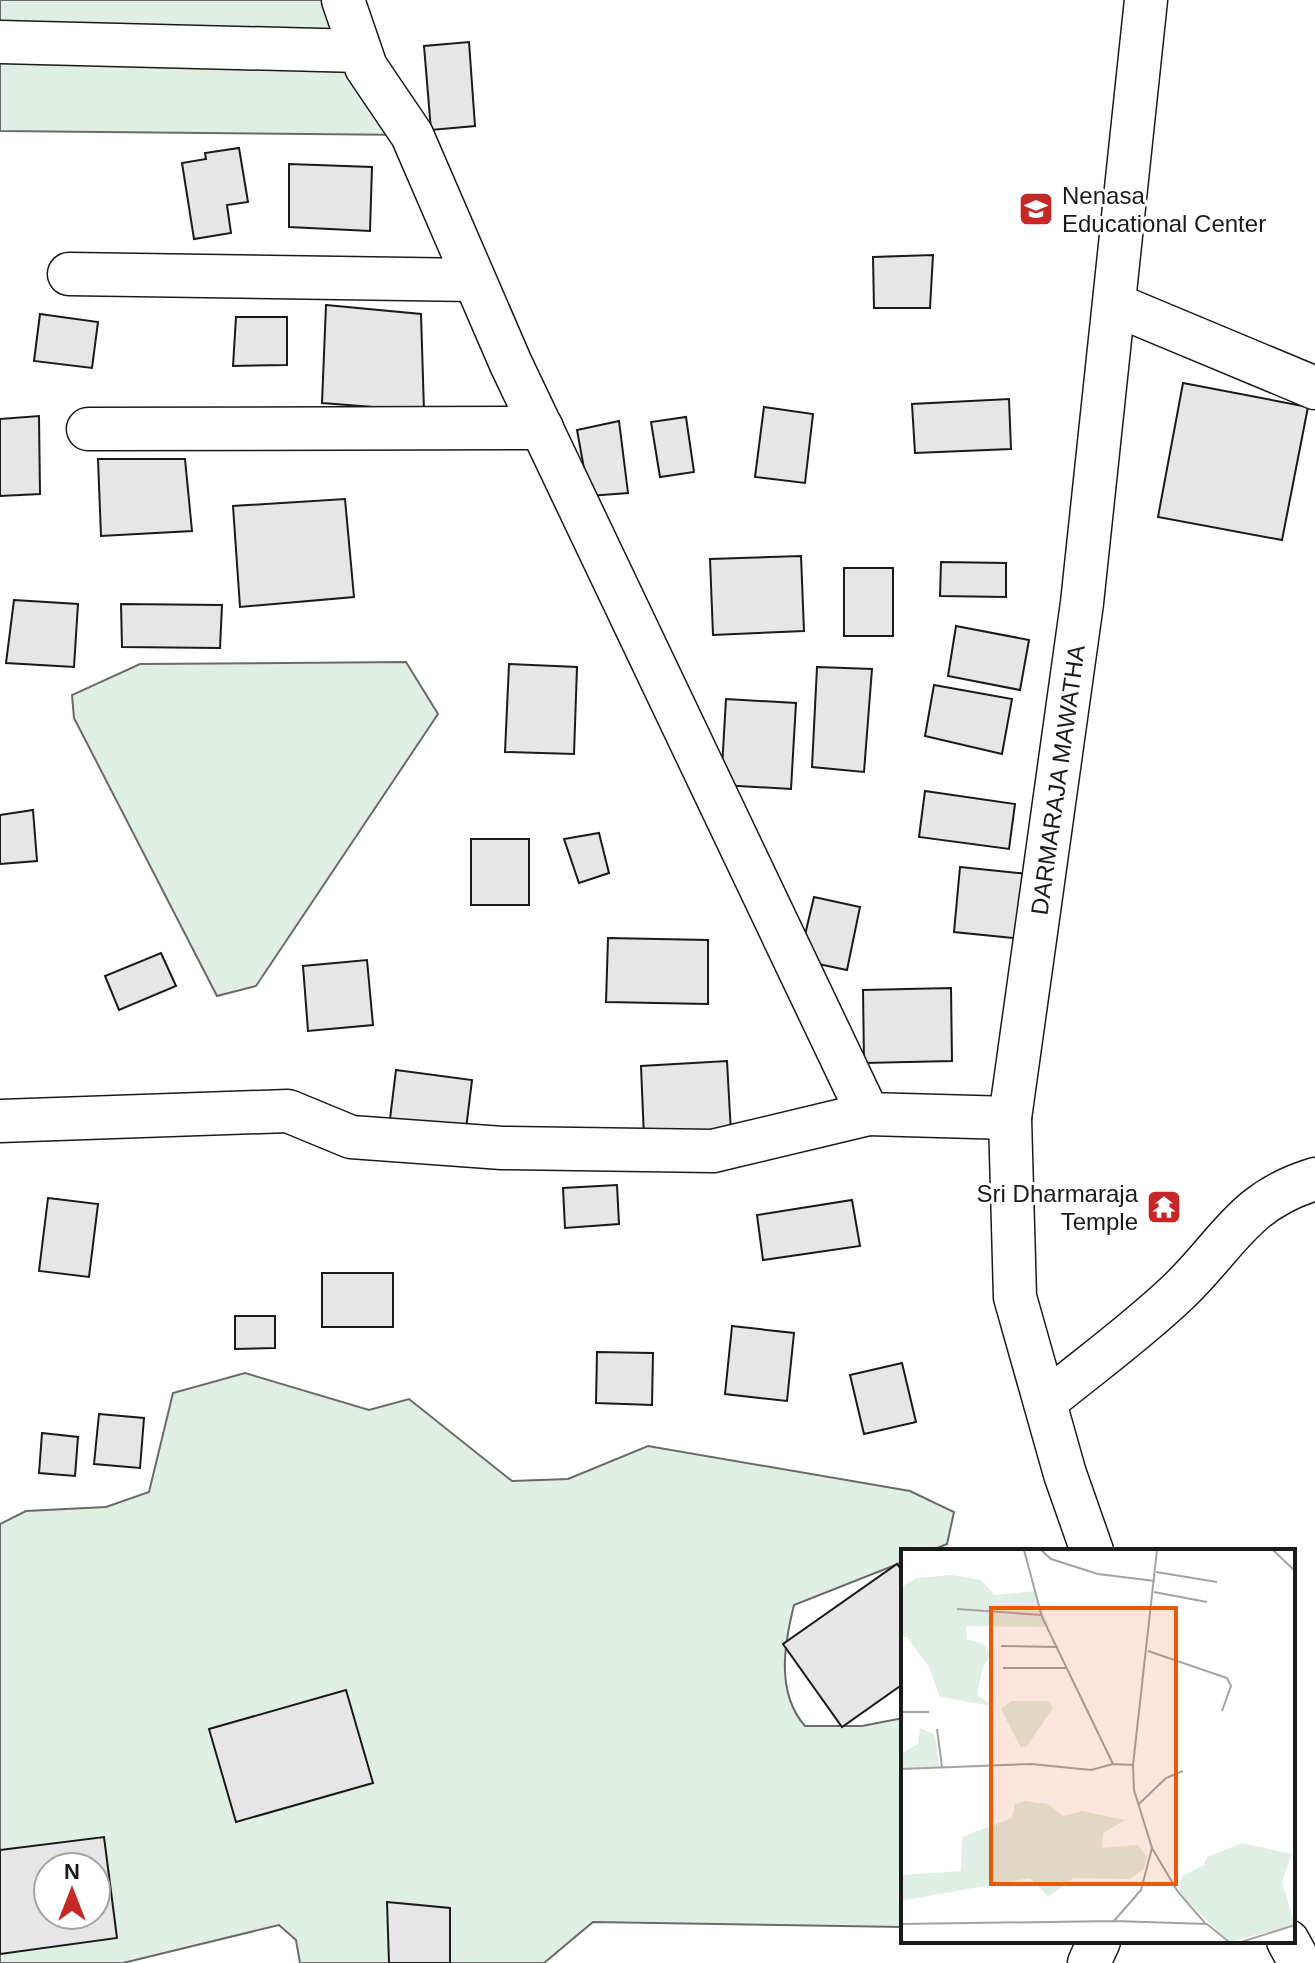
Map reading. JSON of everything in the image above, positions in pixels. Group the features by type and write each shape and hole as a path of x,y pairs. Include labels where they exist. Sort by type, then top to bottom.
{"street":[{"path":"343,0 366,67 412,135 542,428 868,1114"},
{"name":"DARMARAJA MAWATHA","path":"1091,1549 1015,1297 1010,1118 1082,603 1146,0"},
{"path":"0,42 360,51"},
{"path":"69,274 474,280"},
{"path":"1116,305 1315,388"},
{"path":"88,429 542,428"},
{"path":"0,1121 288,1111 351,1137 502,1148 713,1151 868,1114 1010,1118"},
{"path":"1045,1402 1177,1293 1248,1213 1284,1188 1315,1179"},
{"path":"1089,1963 1098,1943"},
{"path":"1289,1943 1300,1963"}],"green space":[{"path":"0,0 343,0 412,135 0,131"},
{"path":"406,662 438,714 256,986 217,996 74,718 72,695 140,664"},
{"path":"245,1373 369,1410 409,1399 512,1481 568,1479 648,1446 910,1491 954,1512 947,1544 935,1549 901,1549 901,1563 794,1605 787,1636 786,1684 796,1713 805,1726 862,1726 901,1718 901,1927 593,1922 544,1963 300,1963 296,1940 279,1925 123,1963 0,1963 0,1524 26,1511 106,1507 149,1492 173,1393"}],"building":[{"path":"469,42 475,126 431,130 424,46"},
{"path":"239,148 248,202 227,205 231,233 194,239 182,163 206,159 205,153"},
{"path":"289,164 372,167 370,231 289,227"},
{"path":"933,255 930,308 874,308 873,257"},
{"path":"326,305 421,314 424,411 322,403"},
{"path":"40,314 98,322 92,368 34,361"},
{"path":"236,317 287,317 287,365 233,366"},
{"path":"1183,383 1308,407 1282,540 1158,517"},
{"path":"1009,399 1011,449 915,453 912,404"},
{"path":"764,407 813,414 805,483 755,477"},
{"path":"39,416 40,494 0,496 0,419"},
{"path":"686,417 694,472 660,477 651,422"},
{"path":"619,421 628,493 589,496 577,430"},
{"path":"98,459 185,459 192,531 101,536"},
{"path":"345,499 354,597 240,607 233,506"},
{"path":"801,556 804,631 713,635 710,559"},
{"path":"941,562 1006,563 1006,597 940,596"},
{"path":"844,568 893,568 893,636 844,636"},
{"path":"14,600 78,604 74,667 6,663"},
{"path":"121,604 222,605 220,648 122,647"},
{"path":"956,626 1029,640 1020,690 948,676"},
{"path":"509,664 577,667 574,754 505,752"},
{"path":"817,667 872,669 864,772 812,767"},
{"path":"934,685 1012,699 1002,754 925,736"},
{"path":"726,699 796,703 791,789 721,785"},
{"path":"925,791 1015,804 1009,849 919,837"},
{"path":"33,810 37,861 0,864 0,815"},
{"path":"599,833 609,873 579,883 564,839"},
{"path":"471,839 529,839 529,905 471,905"},
{"path":"960,867 1029,874 1023,939 954,932"},
{"path":"814,897 860,907 847,970 799,960"},
{"path":"608,938 708,940 708,1004 606,1002"},
{"path":"161,953 176,986 119,1010 105,976"},
{"path":"367,960 373,1025 308,1031 303,966"},
{"path":"951,988 952,1061 864,1063 863,990"},
{"path":"727,1061 731,1133 644,1138 641,1066"},
{"path":"396,1070 472,1080 466,1129 390,1119"},
{"path":"617,1185 619,1224 565,1228 563,1188"},
{"path":"48,1198 98,1204 89,1277 39,1271"},
{"path":"852,1200 860,1246 763,1260 757,1215"},
{"path":"322,1273 393,1273 393,1327 322,1327"},
{"path":"235,1316 275,1316 275,1348 235,1349"},
{"path":"732,1326 794,1333 787,1401 725,1394"},
{"path":"597,1352 653,1353 652,1405 596,1403"},
{"path":"902,1363 916,1422 864,1434 850,1375"},
{"path":"99,1414 144,1418 140,1468 94,1464"},
{"path":"42,1433 78,1437 75,1476 39,1473"},
{"path":"897,1564 901,1569 901,1685 842,1727 783,1644"},
{"path":"346,1690 373,1783 236,1822 209,1729"},
{"path":"104,1837 106,1851 32,1851 32,1931 112,1931 112,1899 117,1938 0,1954 0,1850"},
{"path":"387,1902 450,1908 450,1963 389,1963"}],"place":[{"name":"Nenasa Educational Center","path":"1036,209"},
{"name":"Sri Dharmaraja Temple","path":"1164,1207"}]}
